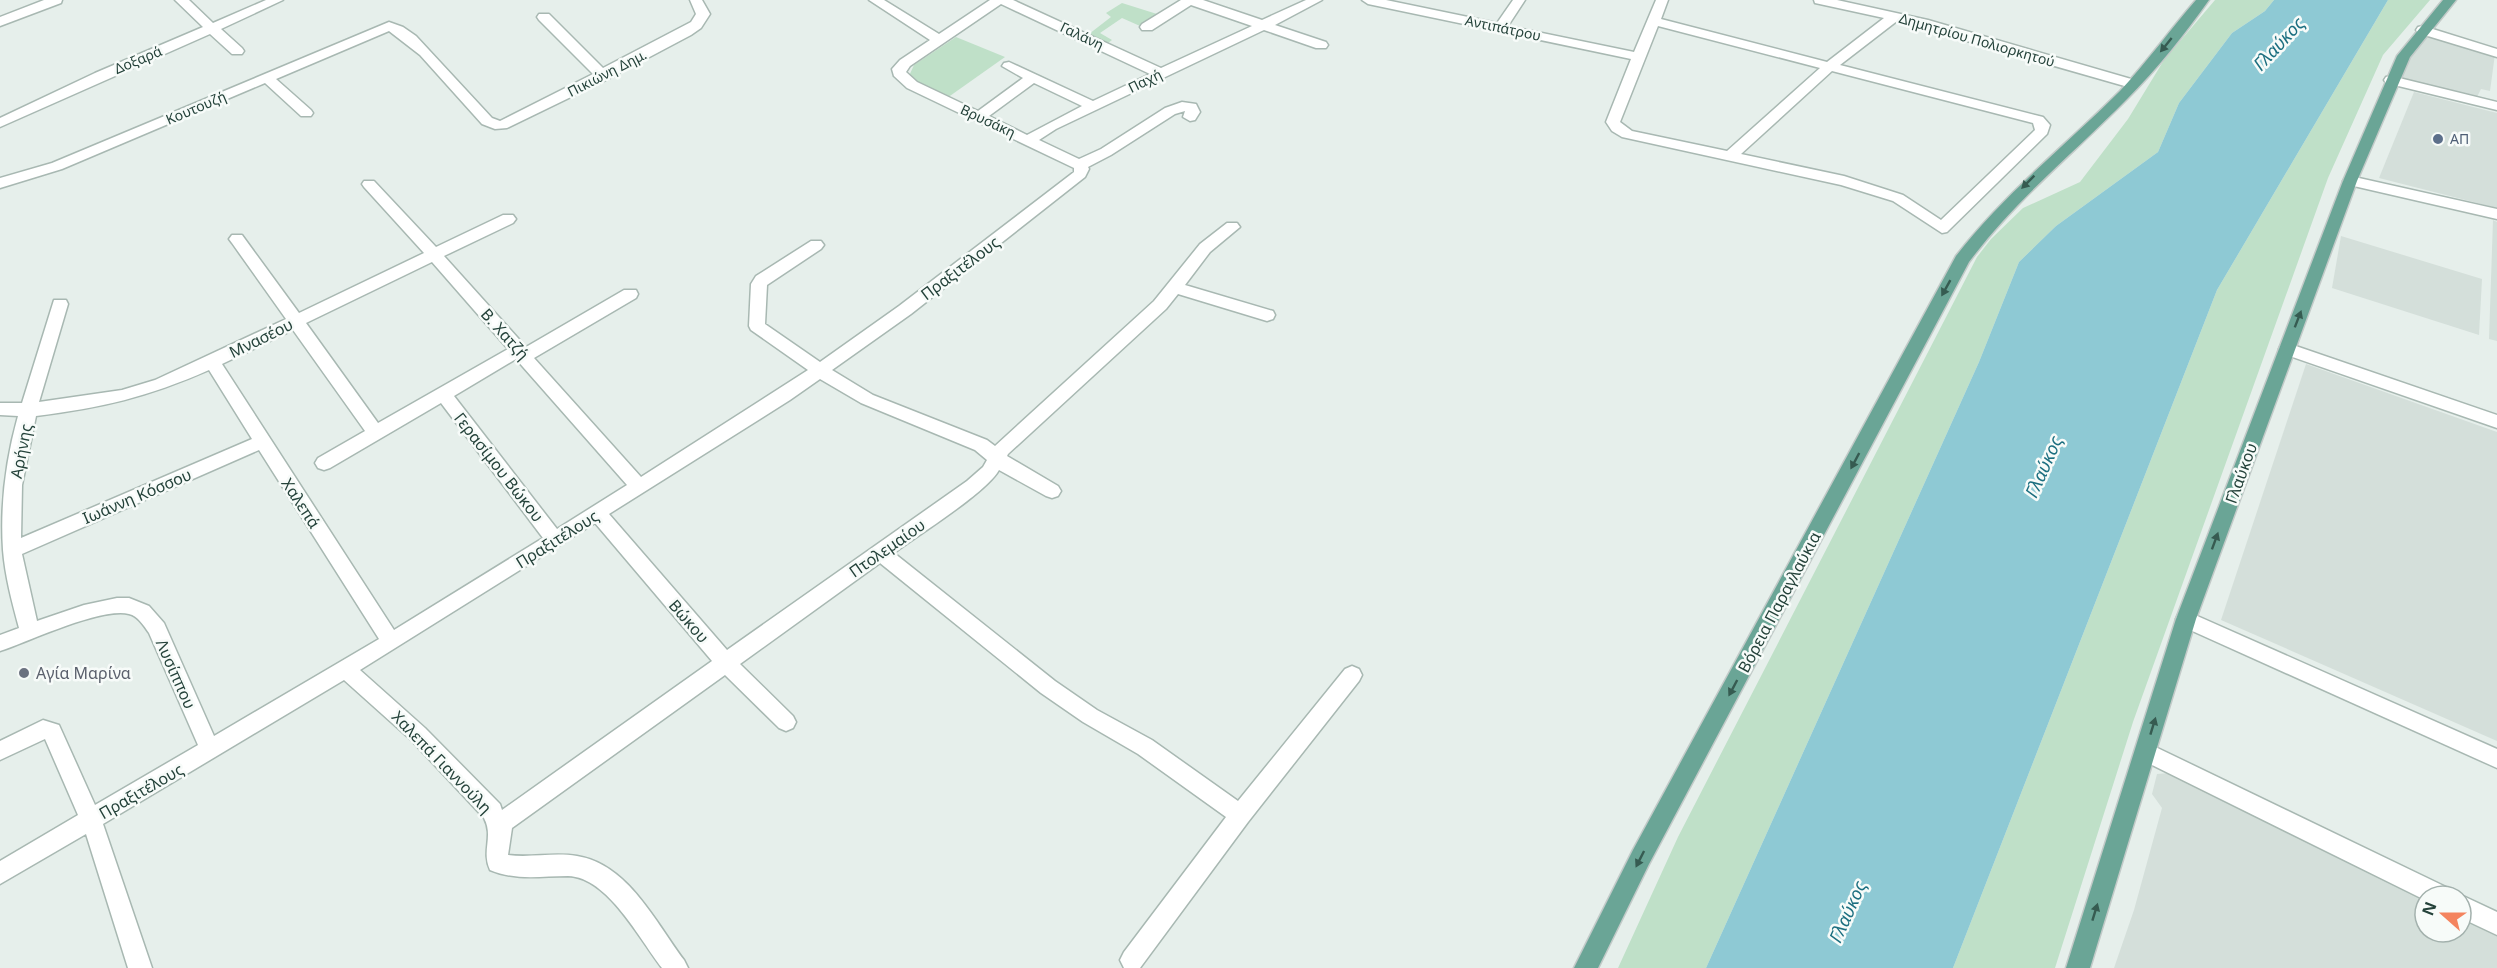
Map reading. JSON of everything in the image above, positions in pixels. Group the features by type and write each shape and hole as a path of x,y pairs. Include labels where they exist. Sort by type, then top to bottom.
{"main road":[{"name":"Βόρεια Παραγλαύκια","path":"1586,968 1641,857 1862,448 1930,317 1977,239 2029,182 2133,84 2203,0"},
{"name":"Γλαύκου","path":"2078,968 2186,619 2350,181 2391,80 2404,56 2423,30 2450,0"}],"street":[{"path":"0,22 56,0"},
{"path":"181,0 237,51"},
{"name":"Δοξαρά","path":"0,123 100,76 277,0"},
{"name":"Πικιώνη Δημ.","path":"510,122 686,32 703,14 696,0"},
{"path":"874,0 939,40 1001,0"},
{"name":"Γαλάνη","path":"1001,0 1160,74"},
{"path":"1147,27 1190,0 1321,45"},
{"name":"Παχή","path":"1029,140 1043,130 1316,0"},
{"name":"Αντιπάτρου","path":"1373,0 1639,57"},
{"path":"1500,28 1519,0"},
{"path":"1653,21 2038,120 2043,125 2043,131 1942,228 1898,198 1844,181 1628,134 1617,128 1614,122 1653,21 1662,0"},
{"name":"Δημητρίου Πολιορκητού","path":"1820,0 1895,16 2133,84"},
{"path":"1729,157 1830,66 1895,16"},
{"path":"544,17 603,76"},
{"name":"Κουτουζή","path":"0,183 57,166 389,26 399,30 440,68 487,121 498,125 510,122"},
{"path":"2423,30 2497,53"},
{"name":"Βρυσάκη","path":"939,40 899,69 900,74 909,84 1079,165"},
{"path":"1009,66 1094,106"},
{"path":"979,117 1033,77"},
{"path":"267,78 306,113"},
{"path":"2391,80 2497,106"},
{"path":"1079,165 1106,152 1175,109 1182,106 1191,108 1190,117"},
{"name":"Πραξιτέλους","path":"0,873 391,642 820,371 905,310 1063,188 1080,174 1082,169 1079,165"},
{"path":"2350,181 2497,214"},
{"name":"Β. Χατζή","path":"369,184 639,487"},
{"name":"Μνασέου","path":"0,409 29,411 144,390 212,362 508,219"},
{"name":"Πτολεμαίου","path":"500,824 984,478 1002,449 1160,305 1205,248 1232,227"},
{"path":"237,239 376,433"},
{"path":"816,245 759,284 757,326 856,394 975,442 990,450 1009,468 1052,490"},
{"path":"1174,287 1267,315"},
{"path":"324,463 443,394 630,294"},
{"name":"Αρήνης","path":"30,633 12,550 16,475 29,411 60,304"},
{"path":"2287,349 2497,422"},
{"name":"Χαλεπά","path":"212,362 261,442 391,642"},
{"name":"Γερασίμου Βώκου","path":"443,394 555,540"},
{"name":"Ιωάννη Κόσσου","path":"12,550 261,442"},
{"name":"Βώκου","path":"597,513 726,663 786,722"},
{"path":"880,553 1048,687 1090,716 1145,747 1240,816"},
{"name":"Λυσίππου","path":"30,633 107,608 131,607 150,618 157,629 210,750"},
{"path":"2186,619 2497,759"},
{"path":"0,644 30,633"},
{"name":"Χαλεπά Γιαννούλη","path":"345,669 418,734 482,799 500,824 496,852 498,864 577,866 592,870 615,889 676,968"},
{"path":"1132,960 1240,816 1352,675"},
{"path":"0,751 43,729 49,729 105,856 140,968"},
{"path":"2145,751 2416,884"},
{"path":"2473,912 2497,924"}],"shaded area":[{"path":"2422,33 2495,54 2490,91 2481,89 2477,97 2396,77"},
{"path":"2414,92 2497,113 2497,208 2379,178"},
{"path":"2493,220 2497,222 2497,341 2489,339"},
{"path":"2341,236 2482,279 2479,335 2332,288"},
{"path":"2306,364 2497,432 2497,741 2221,620"},
{"path":"2169,773 2413,894 2413,944 2473,944 2473,924 2497,936 2497,968 2114,968 2134,910 2162,808 2152,794 2157,774"}],"green space":[{"path":"2215,0 2274,0 2265,11 2232,33 2179,103 2158,152 2056,226 2019,262 1979,362 1706,968 1618,968 1678,837 1977,257 1991,239 2023,208 2080,182 2128,119 2164,60"},
{"path":"2388,0 2430,0 2383,55 2328,178 2133,722 2055,968 1953,968 2217,290"},
{"path":"1122,3 1157,14 1140,26 1122,18 1100,33 1112,40 1108,43 1089,34 1111,17 1106,13"},
{"path":"956,37 1005,57 947,98 914,82 909,76 914,65"}],"water":[{"name":"Γλαύκος","path":"2274,0 2388,0 2217,290 1953,968 1706,968 1979,362 2019,262 2056,226 2158,152 2179,103 2232,33 2265,11"}],"place":[{"name":"ΑΠ","path":"2438,139"},
{"name":"Αγία Μαρίνα","path":"24,673"}]}
